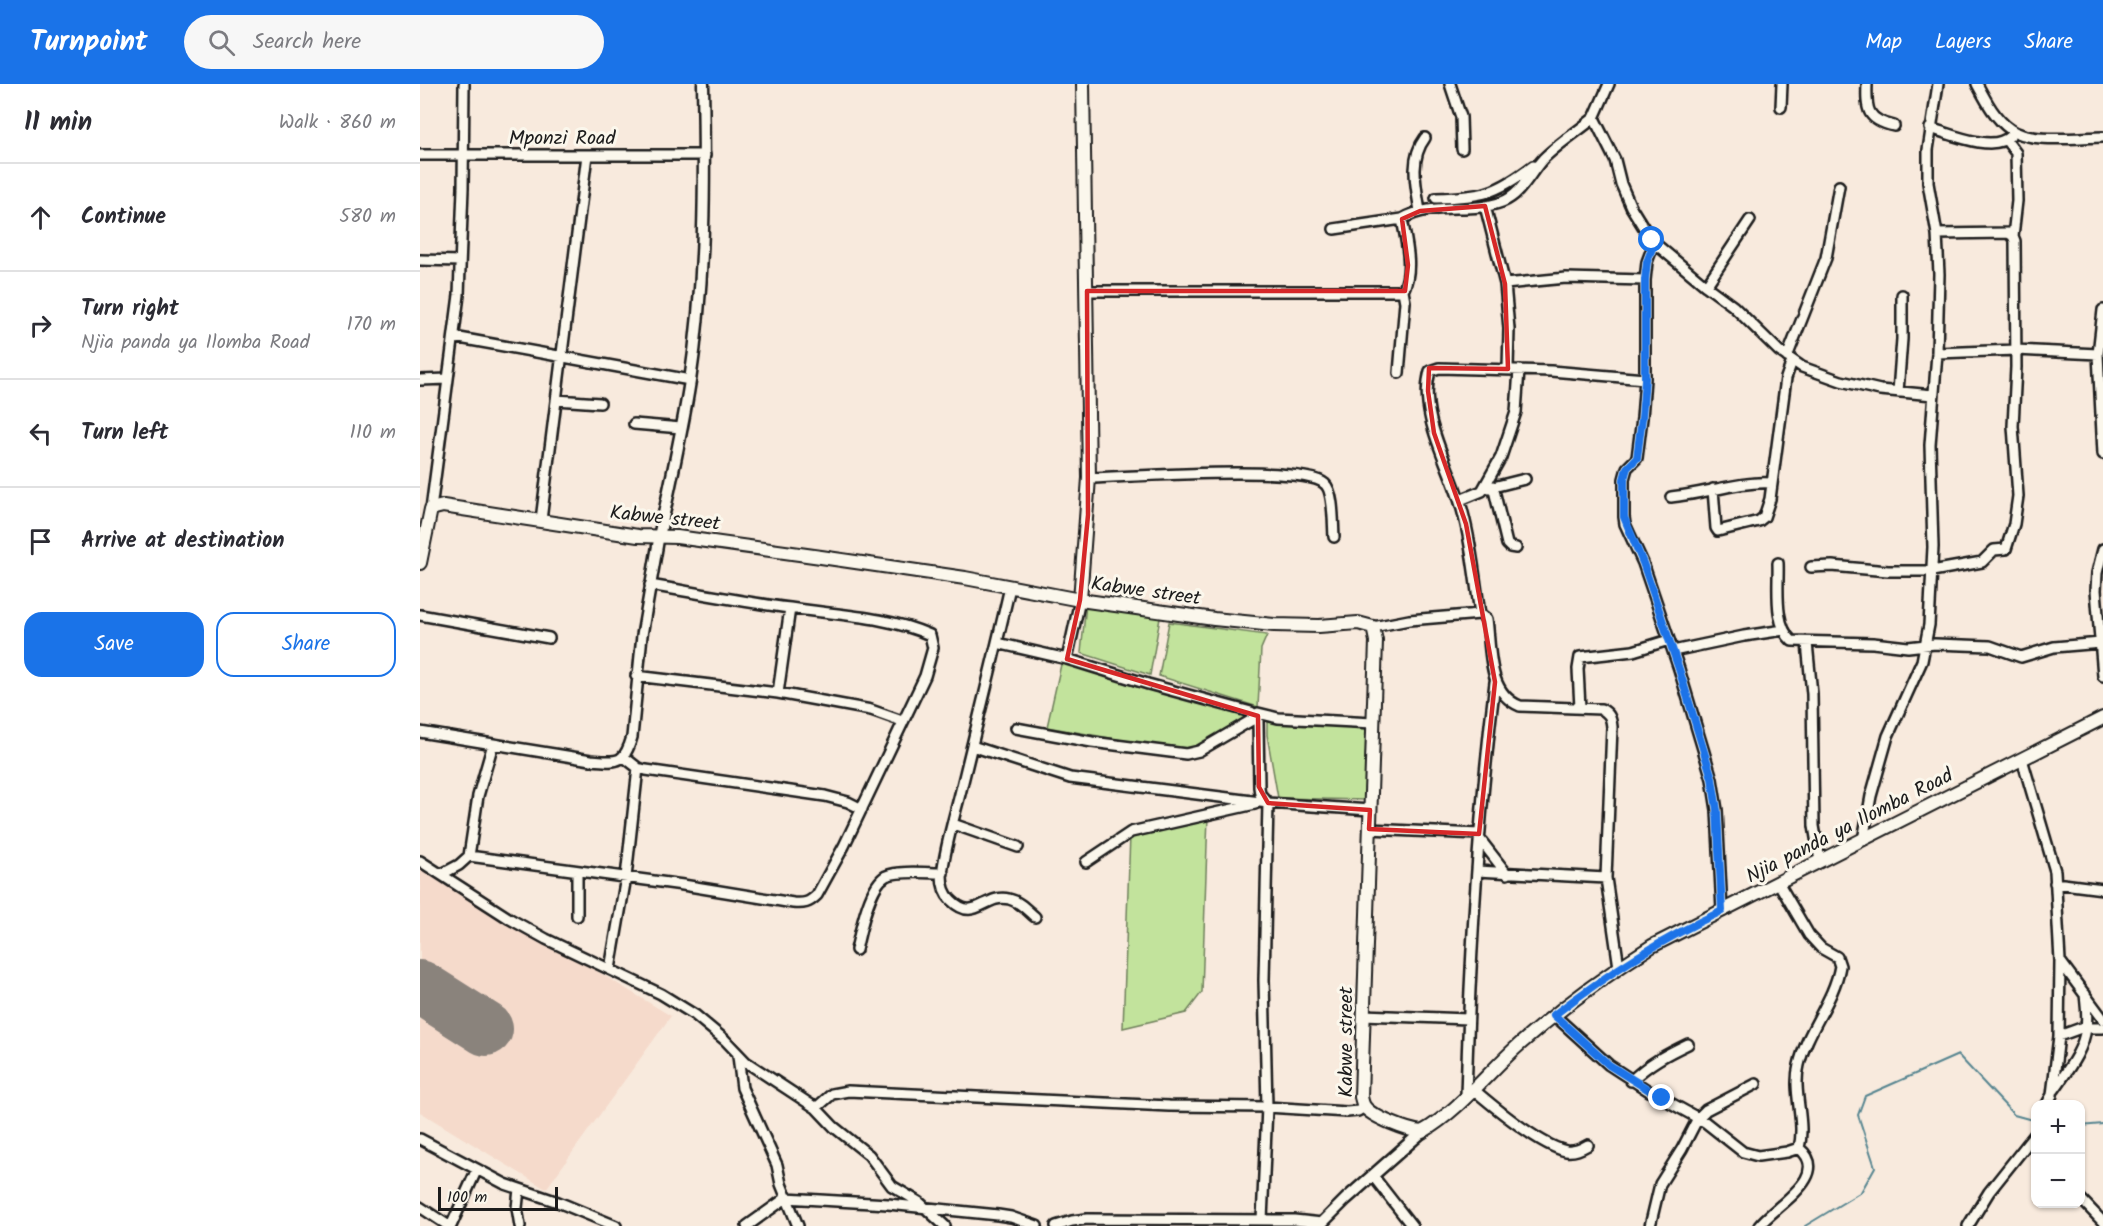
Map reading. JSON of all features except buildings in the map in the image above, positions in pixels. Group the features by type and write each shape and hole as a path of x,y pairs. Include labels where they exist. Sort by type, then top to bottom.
{"main road":[{"path":"1080,600 1089,478 1083,84"},
{"path":"420,563 427,505"},
{"name":"Kabwe street","path":"427,505 638,536 677,537 749,546 1080,600 1214,619 1319,626 1358,623 1373,627 1376,641 1361,1096 1364,1107 1380,1118 1422,1132"},
{"name":"Njia panda ya Ilomba Road","path":"1422,1132 1443,1118 1520,1044 1554,1015 1619,967 1673,934 2103,718"}],"street":[{"path":"427,505 454,337 460,261 464,84"},
{"path":"420,732 591,760 614,762 624,757 632,737 636,676 650,585 690,380 700,281 705,155 703,84"},
{"path":"1450,84 1461,117 1462,148"},
{"path":"1436,198 1472,196 1494,191 1515,180 1594,118 1609,84"},
{"path":"1781,107 1782,84"},
{"path":"1867,84 1867,100 1871,117 1894,126"},
{"path":"1863,840 1871,796 1888,736 1916,677 1927,644 1933,518 1929,463 1937,353 1937,234 1928,183 1930,128 1938,84"},
{"path":"1977,84 1994,111 2013,132 2039,137 2103,137"},
{"path":"1594,118 1615,160 1621,184 1631,207 1654,243 1733,306 1789,359 1819,374 1841,381 1898,392 1933,395"},
{"path":"1930,128 1979,142 2001,143 2013,132"},
{"path":"1420,211 1416,184 1416,156 1425,138"},
{"path":"1811,567 1832,566 1932,572 1982,562 1994,550 2006,549 2010,540 2018,496 2013,426 2016,350 2016,264 2013,236 2017,201 2016,153 2006,140"},
{"name":"Mponzi Road","path":"420,155 705,155"},
{"path":"541,520 587,155"},
{"path":"1334,229 1402,219 1420,211 1485,206 1502,201 1523,187 1542,160"},
{"path":"1713,489 1716,528 1719,531 1754,523 1764,517 1770,500 1789,359 1826,258 1839,186"},
{"path":"1482,491 1495,470 1508,440 1516,412 1505,284 1485,206"},
{"path":"1399,373 1405,302 1403,291 1408,265 1402,219"},
{"path":"1706,286 1750,220"},
{"path":"1937,234 2000,233 2013,236"},
{"path":"1654,243 1647,262 1645,280 1645,379 1637,458 1627,468 1624,479 1624,517 1643,563 1673,651 1715,793 1722,911"},
{"path":"420,260 460,261"},
{"path":"1505,284 1566,278 1645,280"},
{"path":"1087,291 1403,291"},
{"path":"1898,392 1902,339 1902,295"},
{"path":"2103,310 2098,354 2103,454"},
{"path":"454,337 690,380"},
{"path":"1937,353 2016,350 2098,354"},
{"path":"1480,614 1468,532 1460,500 1432,427 1428,391 1430,371 1439,368 1514,370 1645,379"},
{"path":"420,380 448,379"},
{"path":"556,400 600,403"},
{"path":"634,424 681,428"},
{"path":"1089,478 1234,474 1310,477 1320,480 1330,490 1334,537"},
{"path":"1460,500 1492,486 1526,479"},
{"path":"1671,497 1697,495 1713,489 1761,482 1771,483"},
{"path":"1492,486 1508,544 1516,548"},
{"path":"2103,549 2097,573 2096,590 2101,625 2103,676"},
{"path":"1778,563 1779,609 1784,630 1792,641 1873,643 1908,647 1927,644 1990,646 2021,657 2054,647 2101,643"},
{"path":"469,856 803,904 811,901 817,895 862,809 928,666 933,648 930,635 887,623 650,585"},
{"path":"1010,587 953,824 943,873 943,884 949,898 960,907 970,910 980,908 994,898 1011,899 1035,917"},
{"path":"1067,659 1080,600"},
{"path":"778,693 790,608"},
{"path":"1373,627 1409,620 1480,614 1487,619 1495,682 1479,836 1468,1019 1469,1092 1549,1144 1573,1151 1588,1145"},
{"path":"420,615 549,638"},
{"path":"1673,651 1784,630"},
{"path":"1580,708 1578,669 1580,657 1624,653 1669,640"},
{"path":"997,643 1067,659 1258,715 1373,723"},
{"path":"1807,643 1812,694 1814,826 1820,861"},
{"path":"636,676 778,693 871,710 902,721"},
{"path":"1495,682 1507,699 1520,706 1601,709 1611,718 1606,878 1619,967"},
{"path":"1016,728 1092,742 1186,754 1199,751 1258,715"},
{"path":"1258,715 1259,787 1260,794 1268,803 1264,980 1267,1107 1262,1220"},
{"path":"442,874 459,865 469,856 478,796 492,744"},
{"path":"972,746 1070,778 1257,803 1370,810"},
{"path":"624,757 638,768 825,796 848,802 862,809"},
{"path":"2022,759 2049,845 2055,883 2060,961 2059,1036 2052,1095"},
{"path":"610,969 626,878 638,768"},
{"path":"1086,862 1131,832 1245,808 1257,803"},
{"path":"953,824 1017,847"},
{"path":"1369,829 1479,836"},
{"path":"1479,836 1485,848 1507,874"},
{"path":"420,861 510,919 564,948 661,994 686,1009 713,1029 738,1056 769,1079 816,1108 839,1131 869,1155 892,1186 927,1209 945,1226"},
{"path":"577,871 577,916"},
{"path":"1477,871 1606,878"},
{"path":"856,950 865,914 883,878 900,874 943,873"},
{"path":"1778,882 1809,935 1821,948 1837,957 1840,966 1798,1069 1797,1101 1801,1131 1799,1148"},
{"path":"2055,883 2103,889"},
{"path":"2060,961 2103,1019"},
{"path":"2049,1100 2074,1059 2086,1027 2085,994"},
{"path":"1363,1015 1468,1019"},
{"path":"1554,1015 1596,1054 1631,1081 1698,1118 1743,1152 1750,1155 1787,1152 1799,1148"},
{"path":"2059,1036 2075,1029 2103,1028"},
{"path":"1631,1081 1643,1068 1688,1044"},
{"path":"738,1056 742,1088 777,1165 786,1198 798,1226"},
{"path":"1650,1226 1660,1184 1683,1149 1698,1118 1706,1110 1756,1084"},
{"path":"816,1108 832,1094 848,1091 1347,1112 1358,1111 1364,1107"},
{"path":"1056,1226 1088,1219 1309,1221 1320,1225 1422,1132"},
{"path":"420,1139 519,1189 616,1226"},
{"path":"1968,1226 1989,1192 2031,1142"},
{"path":"1759,1226 1807,1179 1810,1161 1807,1154 1799,1148"},
{"path":"420,1207 450,1226 477,1169"},
{"path":"1372,1176 1412,1226"},
{"path":"519,1189 520,1226"},
{"path":"747,1226 786,1198 888,1204 1011,1217 1037,1226"},
{"path":"2085,1204 2101,1223"}],"highlighted area":[{"path":"1485,206 1505,284 1508,369 1429,368 1428,391 1434,433 1466,524 1495,682 1479,834 1369,829 1370,810 1268,803 1259,787 1258,716 1067,659 1080,600 1088,515 1087,291 1405,291 1408,265 1402,219 1420,211"}],"shaded area":[{"path":"420,864 671,1016 546,1189 420,1112"}],"green space":[{"path":"1086,604 1160,618 1150,675 1081,653"},
{"path":"1169,622 1267,635 1261,649 1258,707 1159,676"},
{"path":"1062,660 1252,717 1196,753 1047,727"},
{"path":"1267,716 1366,718 1365,800 1278,798 1267,735"},
{"path":"1208,815 1202,992 1186,1013 1123,1028 1130,835"}],"waterway":[{"path":"1805,1226 1861,1192 1875,1167 1858,1115 1865,1096 1958,1055 2014,1115 2031,1120"},
{"path":"2085,1126 2103,1124"}],"runway":[{"path":"420,987 486,1029"}],"route":[{"path":"1652,240 1654,243 1647,262 1645,280 1645,379 1642,418 1637,458 1627,468 1624,479 1624,517 1629,534 1643,563 1679,669 1712,778 1717,810 1722,911 1684,929 1619,967 1554,1015 1609,1065 1631,1081 1662,1098"}]}
